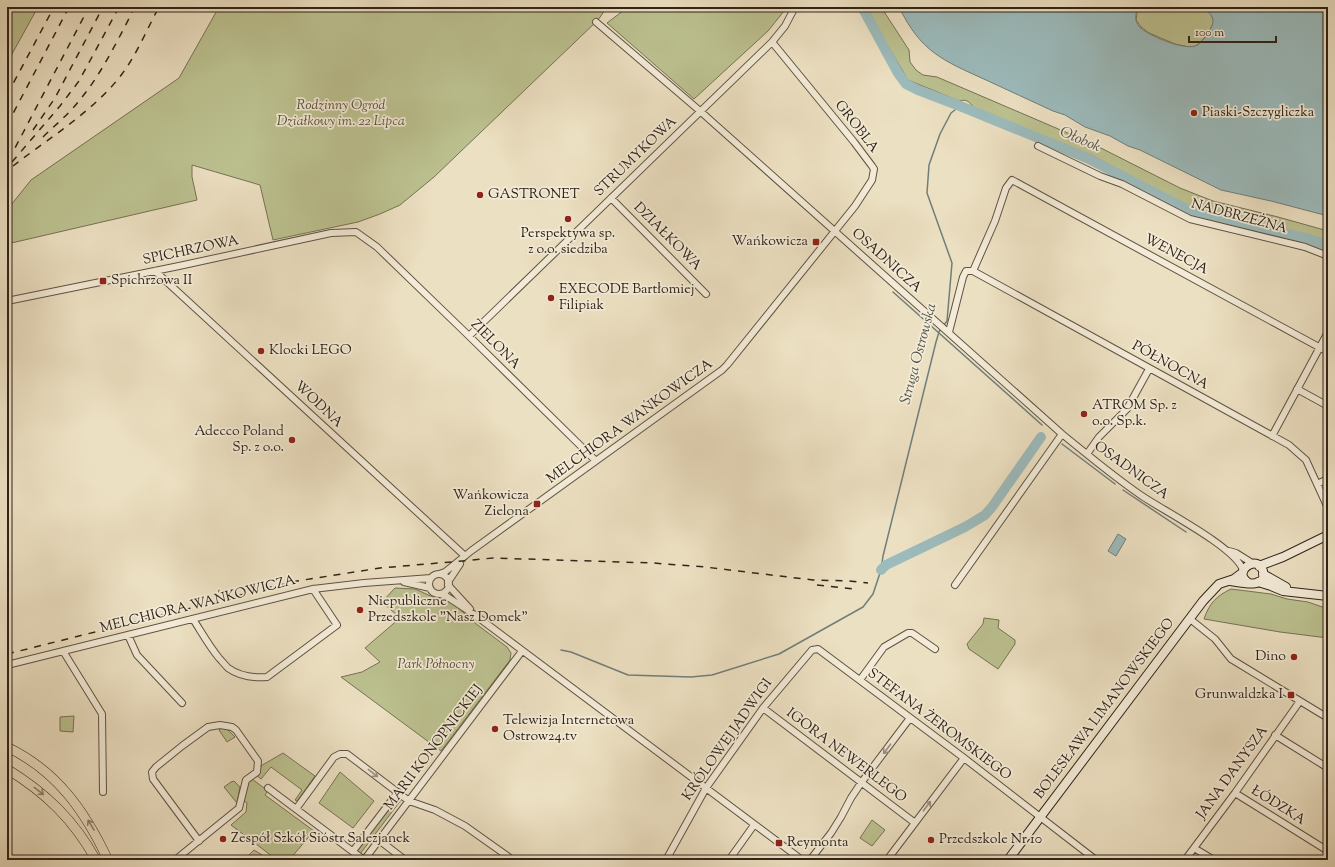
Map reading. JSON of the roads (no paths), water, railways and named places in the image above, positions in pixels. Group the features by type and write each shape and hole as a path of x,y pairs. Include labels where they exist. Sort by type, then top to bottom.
{"main road":[{"path":"7,747 38,765 64,789 89,822 108,860"},
{"path":"7,768 37,789 60,809 80,833 96,860"}],"street":[{"name":"STRUMYKOWA","path":"469,336 772,42 786,26 795,7"},
{"name":"OSADNICZA","path":"596,22 700,111 1062,434 1142,496 1226,550 1239,562 1243,571"},
{"name":"GROBLA","path":"772,42 854,142 874,169 870,185 835,231"},
{"name":"NADBRZEŻNA","path":"1038,146 1100,176 1122,184 1190,219 1305,247 1328,256"},
{"name":"WENECJA","path":"973,271 995,221 1006,188 1012,180 1328,352"},
{"name":"DZIAŁKOWA","path":"611,198 706,294"},
{"name":"MELCHIORA WAŃKOWICZA","path":"439,574 445,572 716,375 727,365 835,231"},
{"name":"SPICHRZOWA","path":"7,301 331,233 356,232 377,247"},
{"name":"ZIELONA","path":"377,247 596,461"},
{"path":"949,332 963,277 966,270 973,271"},
{"name":"WODNA","path":"155,271 465,556"},
{"name":"PÓŁNOCNA","path":"973,271 1289,445 1306,460 1328,508"},
{"path":"1272,436 1328,332"},
{"path":"1086,454 1099,437 1127,409 1149,369"},
{"path":"1297,390 1328,406"},
{"path":"955,585 1062,434"},
{"path":"1317,484 1328,479"},
{"path":"1249,583 1244,579 1243,571 1246,566 1283,557 1328,536"},
{"name":"OSADNICZA","path":"1226,550 1236,553 1256,564"},
{"name":"MELCHIORA WAŃKOWICZA","path":"448,583 465,556"},
{"path":"1229,580 1252,584 1258,582 1262,578 1263,574 1283,557"},
{"path":"1256,564 1263,571 1263,574 1294,592"},
{"name":"BOLESŁAWA LIMANOWSKIEGO","path":"1008,860 1213,590 1219,584 1234,579 1243,571"},
{"path":"475,615 448,583 445,577 439,574 431,578 429,584 430,588 434,592 446,596 475,615 802,860"},
{"name":"MELCHIORA WAŃKOWICZA","path":"7,666 313,589 364,583 431,578"},
{"name":"MELCHIORA WAŃKOWICZA","path":"396,581 430,588"},
{"path":"1258,582 1283,591 1328,596"},
{"path":"440,594 445,591 448,583"},
{"path":"194,619 210,648 227,667 248,676 267,677 337,625 313,589"},
{"path":"1190,619 1215,639 1231,659 1328,718"},
{"path":"860,680 884,647 908,633 912,633 936,649"},
{"path":"128,635 137,655 182,703"},
{"name":"KRÓLOWEJ JADWIGI","path":"666,860 706,788 763,708 812,650 818,649 824,652"},
{"path":"63,651 102,714 103,792"},
{"name":"MARII KONOPNICKIEJ","path":"268,788 364,860 522,651"},
{"name":"STEFANA ŻEROMSKIEGO","path":"824,652 1096,860"},
{"name":"JANA DANYSZA","path":"1185,860 1235,793 1300,701"},
{"name":"IGORA NEWERLEGO","path":"763,708 915,823"},
{"path":"810,860 831,833 851,798 910,718"},
{"path":"175,860 199,841 239,808 246,780 257,772 258,761 236,730 227,726 220,725 208,727 182,746 152,772 153,779 199,841"},
{"path":"1275,735 1328,768"},
{"path":"296,809 334,758 340,754 347,754 409,801 435,810 465,826 513,860"},
{"path":"887,860 964,758"},
{"name":"MARII KONOPNICKIEJ","path":"353,851 398,792"},
{"name":"ŁÓDZKA","path":"1235,793 1328,851"},
{"path":"729,860 754,825"},
{"path":"379,840 405,860"},
{"path":"1194,848 1214,860"}],"water":[{"name":"Piaski-Szczygliczka","path":"899,7 1138,7 1136,20 1142,29 1165,41 1189,47 1201,42 1212,27 1212,16 1201,7 1328,7 1328,216 1221,190 1140,150 1128,146 1110,136 1085,127 1065,115 1053,111 957,66 934,53 925,45 907,22"},
{"path":"1118,534 1126,539 1116,556 1108,551"}],"waterway":[{"name":"Ołobok","path":"862,7 898,73 906,84 1087,158 1186,209 1309,239 1328,246"},
{"name":"Struga Ostrowska","path":"944,325 947,321 952,263 927,193 929,165 940,134 951,113 960,106"},
{"path":"893,292 1042,425"},
{"name":"Struga Ostrowska","path":"561,650 571,652 628,675 691,677 712,675 779,654 863,607 873,594 881,570 883,556 936,342 941,328"},
{"name":"Struga Ostrowska","path":"881,570 886,565 965,527 985,515 1041,437"},
{"path":"1062,444 1115,484"},
{"path":"1123,490 1186,532"}],"railway":[{"path":"7,95 54,7"},
{"path":"7,125 69,7"},
{"path":"7,159 15,148 89,7"},
{"path":"33,130 55,98 103,7"},
{"path":"12,162 60,106 79,81 119,7"},
{"path":"43,137 70,111 95,80 135,7"},
{"path":"13,166 85,112 111,87 122,74 132,58 159,7"},
{"path":"7,654 297,581 380,568 493,558 653,563 705,567 813,580 868,583"},
{"path":"817,585 853,589"}],"place":[{"name":"Piaski-Szczygliczka","path":"1194,113"},
{"name":"GASTRONET","path":"480,195"},
{"name":"Perspektywa sp. z o.o. siedziba","path":"568,219"},
{"name":"Wańkowicza","path":"816,242"},
{"name":"Spichrzowa II","path":"103,281"},
{"name":"EXECODE Bartłomiej Filipiak","path":"551,298"},
{"name":"Klocki LEGO","path":"261,351"},
{"name":"ATROM Sp. z o.o. Sp.k.","path":"1084,414"},
{"name":"Adecco Poland Sp. z o.o.","path":"292,440"},
{"name":"Wańkowicza Zielona","path":"537,504"},
{"name":"Niepubliczne Przedszkole \"Nasz Domek\"","path":"360,610"},
{"name":"Dino","path":"1294,657"},
{"name":"Grunwaldzka I","path":"1291,695"},
{"name":"Telewizja Internetowa Ostrow24.tv","path":"495,729"},
{"name":"Zespół Szkół Sióstr Salezjanek","path":"223,839"},
{"name":"Przedszkole Nr 10","path":"931,840"},
{"name":"Reymonta","path":"779,843"}],"park label":[{"name":"Rodzinny Ogród Działkowy im. 22 Lipca","path":"341,114"},
{"name":"Park Północny","path":"436,665"}]}
